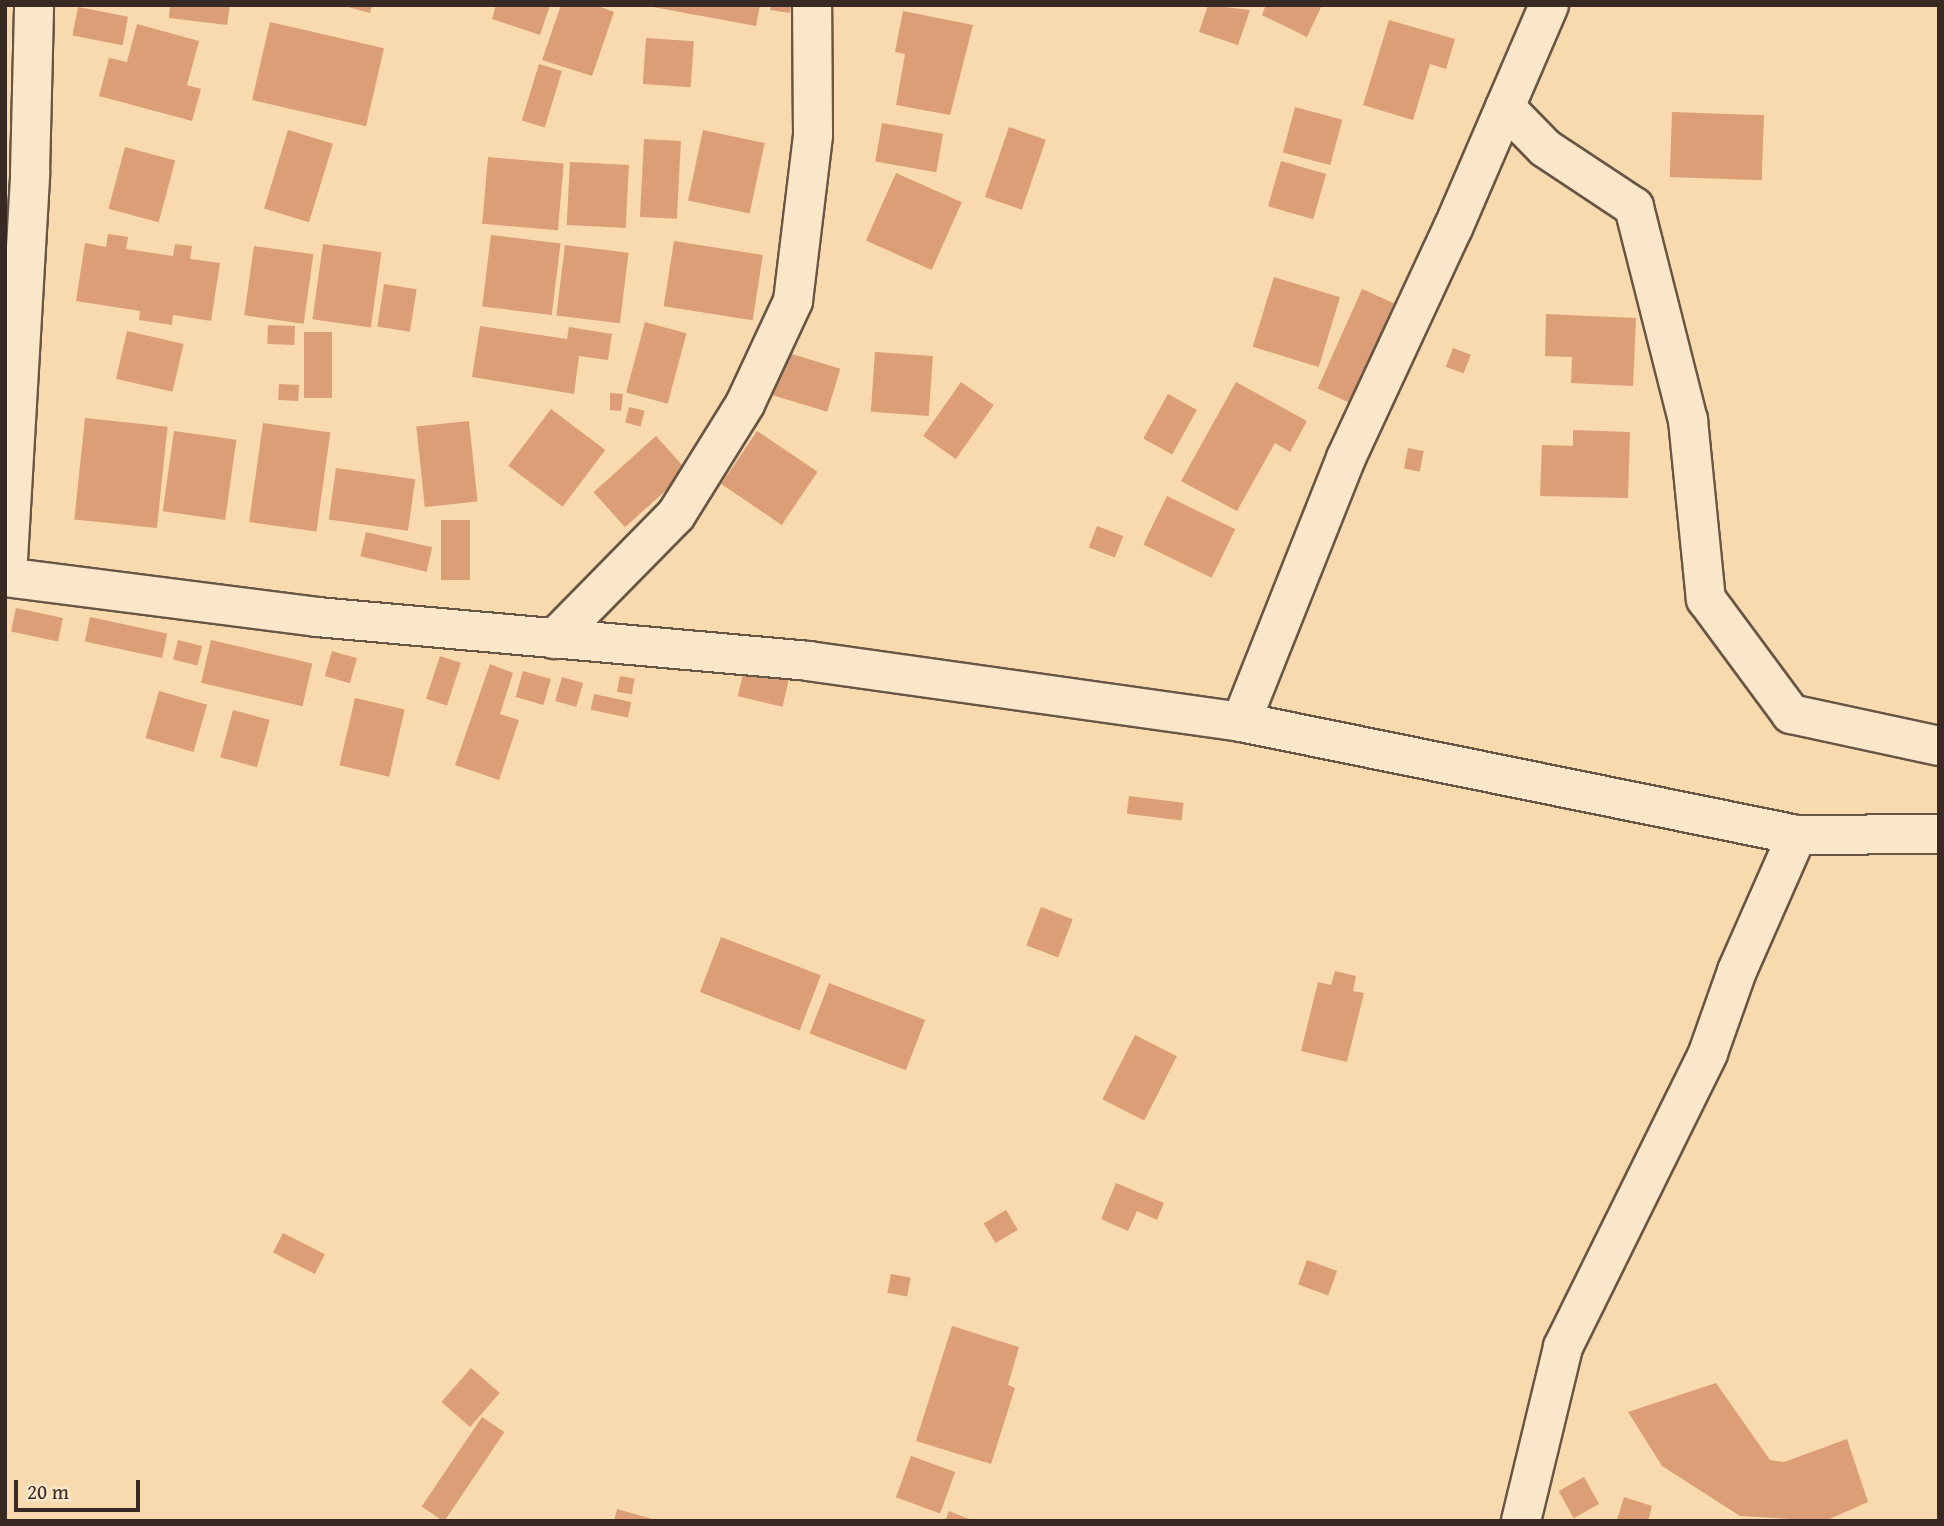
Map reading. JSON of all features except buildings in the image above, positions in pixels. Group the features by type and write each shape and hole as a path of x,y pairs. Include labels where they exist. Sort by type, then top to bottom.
{"street":[{"path":"34,5 30,173 6,577 304,616 808,662 1241,722 1797,835 1939,834"},
{"path":"554,639 676,515 745,404 793,301 813,135 812,5"},
{"path":"1241,722 1346,458 1549,5"},
{"path":"1505,107 1545,148 1634,207 1688,420 1706,599 1791,714 1939,747"},
{"path":"1521,1521 1563,1347 1707,1053 1737,971 1797,835"}]}
